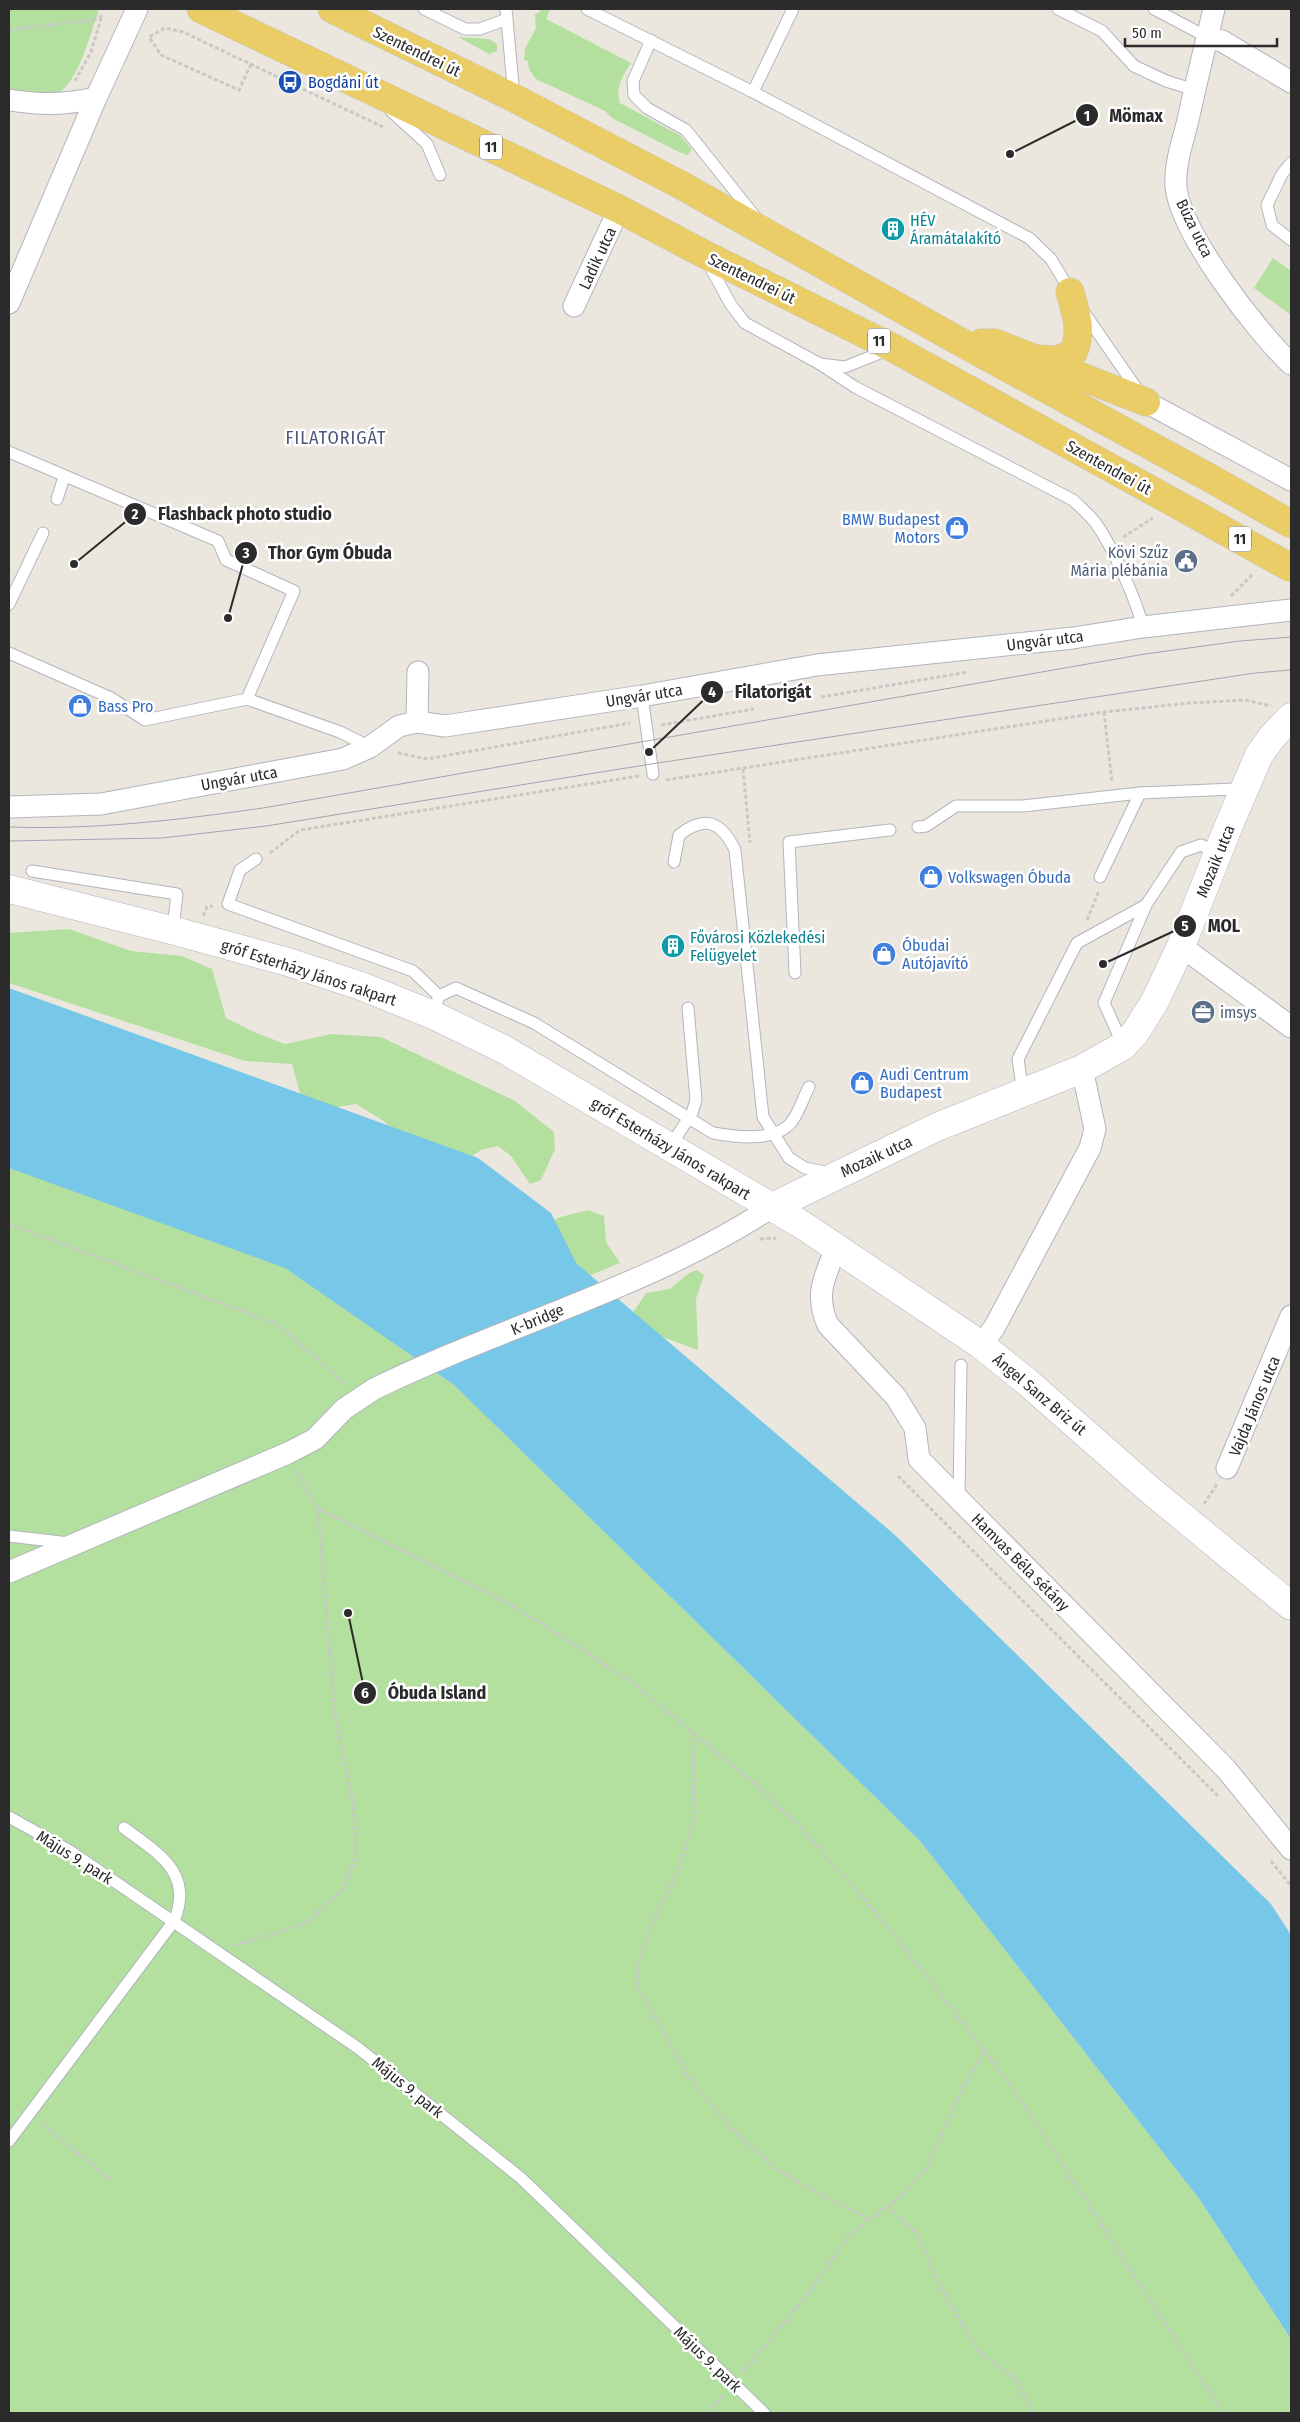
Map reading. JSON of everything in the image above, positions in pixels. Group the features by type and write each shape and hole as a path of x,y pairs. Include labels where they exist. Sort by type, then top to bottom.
{"main road":[{"name":"Szentendrei út","path":"202,9 362,84 619,209 702,253 893,348 1291,568"},
{"name":"Szentendrei út","path":"332,9 514,98 767,232 964,344 1291,524"},
{"path":"1037,359 1058,360 1073,353 1078,341 1080,326 1070,292"},
{"path":"964,344 995,343 1146,402"},
{"name":"Mozaik utca","path":"772,1207 836,1174 937,1127 1082,1069 1123,1046 1136,1033 1155,1000 1189,952 1218,852 1259,756 1272,737 1284,713"},
{"name":"gróf Esterházy János rakpart","path":"9,890 175,931 436,1006 505,1050 772,1207"},
{"name":"Ángel Sanz Briz út","path":"772,1207 837,1246 981,1345 1026,1381 1150,1490 1291,1606"}],"street":[{"path":"9,304 96,98 137,9"},
{"name":"Búza utca","path":"1214,9 1178,160 1176,187 1182,208 1203,250 1226,285 1264,335 1291,364"},
{"path":"1207,37 1222,41 1291,82"},
{"path":"9,100 37,104 64,104 96,98"},
{"name":"Ladik utca","path":"574,306 619,209"},
{"path":"1146,402 1291,480"},
{"name":"Ungvár utca","path":"9,808 101,804 144,798 206,783 343,759 370,747 399,726 417,722 445,726 642,696 816,665 1073,638 1143,626 1291,610"},
{"path":"417,722 418,672"},
{"path":"1189,952 1291,1027"},
{"path":"981,1345 994,1328 1090,1148 1094,1129 1082,1069"},
{"name":"Mozaik utca","path":"677,1260 740,1228 772,1207"},
{"name":"Hamvas Béla sétány","path":"837,1246 820,1296 822,1312 828,1325 896,1397 915,1428 919,1459 1226,1769 1291,1848"},
{"name":"K-bridge","path":"9,1572 288,1453 315,1439 344,1409 360,1397 397,1378 677,1260"},
{"name":"Vajda János utca","path":"1227,1468 1291,1316"}],"lane":[{"path":"424,9 465,29 480,29 507,14 514,98"},
{"path":"588,9 753,92 1029,238 1051,259 1070,292 1146,402"},
{"path":"753,92 793,9"},
{"path":"1058,9 1102,31 1134,66 1166,82 1195,90"},
{"path":"1154,9 1207,37"},
{"path":"651,40 633,81 634,95 647,108 686,130 767,232"},
{"path":"362,84 427,144 440,175"},
{"path":"1291,163 1282,174 1267,205 1272,225 1291,240"},
{"path":"702,253 731,305 745,323 820,364 878,400 1073,500 1096,523 1109,546 1140,614 1143,626"},
{"path":"820,364 845,367 893,348"},
{"path":"9,452 218,541 226,560 294,591 247,698"},
{"path":"57,499 64,477"},
{"path":"9,604 43,533"},
{"path":"9,653 111,698 145,720 247,698 340,732 370,747"},
{"path":"642,696 653,774"},
{"path":"918,827 926,826 956,806 1023,806 1140,793 1234,789 1244,792"},
{"path":"1100,877 1140,793"},
{"path":"674,862 679,835 693,824 713,823 727,833 735,850 763,1117 772,1134 789,1158 805,1168 836,1174"},
{"path":"795,973 789,842 890,830"},
{"path":"1123,1046 1104,1003 1146,905 1181,852 1201,846 1218,852"},
{"path":"256,859 240,870 228,904 413,971 436,1006 456,988 534,1023 713,1133 732,1136 772,1134 790,1123 808,1087"},
{"path":"32,872 177,894 174,919 175,931"},
{"path":"1022,1093 1018,1060 1077,942 1146,905"},
{"path":"669,1148 688,1118 696,1100 688,1008"},
{"path":"959,1500 961,1365"},
{"path":"9,1536 76,1544"},
{"name":"Május 9. park","path":"9,1817 70,1851 358,2048 521,2178 764,2413"},
{"path":"9,2141 174,1921 181,1906 177,1876 166,1859 124,1828"}],"path":[{"path":"9,30 93,20 102,15 91,52 64,104"},
{"path":"149,37 161,55 239,90 251,64"},
{"path":"1109,546 1156,516"},
{"path":"821,697 976,670"},
{"path":"256,859 268,855 300,830 653,774 654,782 687,778 1104,712 1190,703 1245,700 1270,706 1284,713"},
{"path":"370,747 427,759 635,722 645,725 754,709"},
{"path":"1104,712 1113,796"},
{"path":"1077,942 1102,885 1100,877"},
{"path":"9,1224 277,1324 360,1397"},
{"path":"214,1948 252,1941 306,1923 344,1888 357,1852 353,1804 335,1716 318,1509 288,1453"},
{"path":"898,1476 1224,1803"},
{"path":"318,1509 490,1594 538,1621 633,1683 760,1788 799,1826 885,1923 1030,2114 1223,2413"},
{"path":"693,1731 694,1822 676,1877 652,1923 641,1954 637,1970 637,1985 688,2076 729,2126 777,2170 869,2220"},
{"path":"1267,1856 1291,1886"},
{"path":"707,2413 812,2289 848,2236 906,2192 926,2168 959,2094 984,2051"},
{"path":"29,2113 113,2181"},
{"path":"888,2206 917,2234 940,2286 978,2351 1015,2379 1034,2413"}],"green space":[{"path":"9,9 97,9 98,13 81,61 68,84 61,91 52,95 9,92"},
{"path":"540,9 550,9 546,19 631,63 619,87 620,103 681,136 692,150 687,155 679,152 612,118 605,111 536,79 529,69 528,61 524,60 525,49 536,28 535,14 540,12"},
{"path":"458,37 489,39 497,44 497,51 489,54"},
{"path":"1273,258 1291,271 1291,315 1254,288"},
{"path":"69,929 131,951 182,956 212,969 226,1018 254,1032 285,1044 332,1034 381,1037 515,1101 554,1132 555,1149 541,1180 530,1184 511,1156 498,1146 481,1150 452,1169 419,1160 385,1122 356,1104 305,1112 292,1064 245,1061 9,983 9,933"},
{"path":"9,1167 286,1268 358,1318 367,1315 406,1352 454,1385 920,1841 1200,2200 1291,2339 1291,2413 9,2413"},
{"path":"588,1210 604,1216 606,1242 620,1263 581,1279 546,1230 557,1218"},
{"path":"697,1270 704,1275 696,1299 698,1350 646,1331 632,1314 646,1293 670,1289 689,1273"}],"water":[{"path":"9,988 478,1158 551,1213 576,1263 895,1535 1271,1904 1291,1935 1291,2339 1200,2200 920,1841 454,1385 285,1268 9,1168"}],"tram line":[{"path":"9,827 73,827 136,823 263,808 1145,654 1240,641 1291,637"},
{"path":"9,841 162,838 266,826 651,764 1255,673 1291,670"}],"place":[{"name":"Bogdáni út","path":"290,82"},
{"name":"Mömax","path":"1010,154"},
{"name":"HÉV Áramátalakító","path":"893,229"},
{"name":"BMW Budapest Motors","path":"957,528"},
{"name":"Kövi Szűz Mária plébánia","path":"1186,561"},
{"name":"Flashback photo studio","path":"74,564"},
{"name":"Thor Gym Óbuda","path":"228,618"},
{"name":"Bass Pro","path":"80,706"},
{"name":"Filatorigát","path":"649,752"},
{"name":"Volkswagen Óbuda","path":"931,877"},
{"name":"Fővárosi Közlekedési Felügyelet","path":"673,946"},
{"name":"Óbudai Autójavító","path":"884,954"},
{"name":"MOL","path":"1103,964"},
{"name":"imsys","path":"1203,1012"},
{"name":"Audi Centrum Budapest","path":"862,1083"},
{"name":"Óbuda Island","path":"348,1613"}],"district":[{"name":"FILATORIGÁT","path":"336,438"}]}
